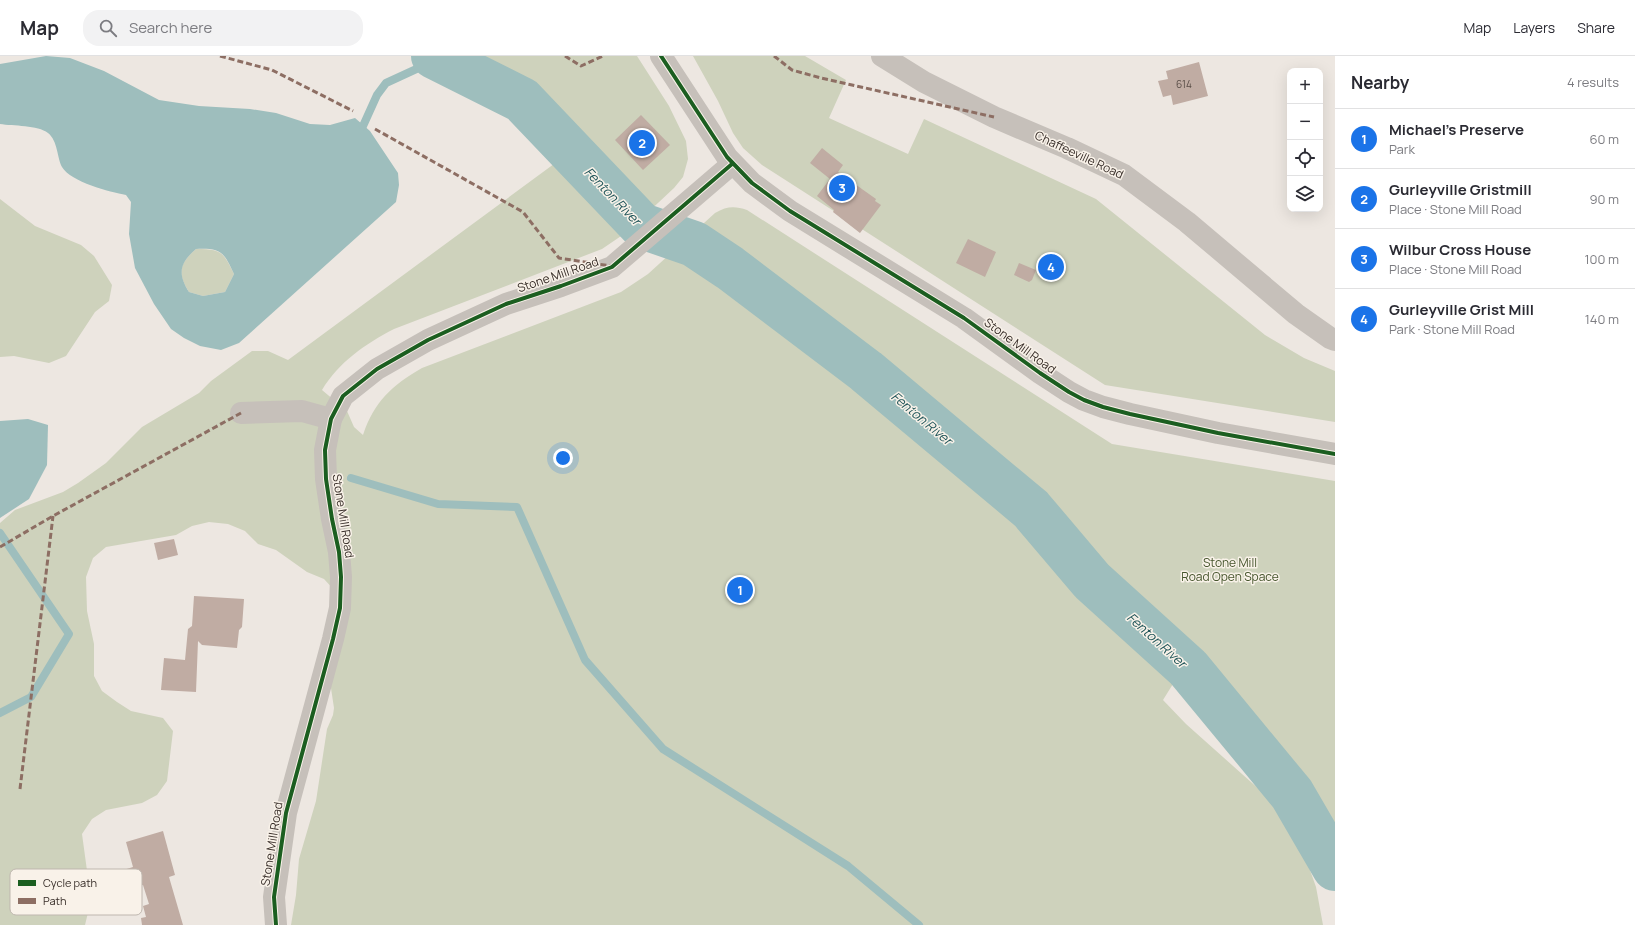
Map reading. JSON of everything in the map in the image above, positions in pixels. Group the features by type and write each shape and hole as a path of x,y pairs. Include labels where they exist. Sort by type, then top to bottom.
{"street":[{"name":"Stone Mill Road","path":"661,56 732,164 758,188 784,207 964,318 1069,392 1084,400 1103,407 1130,414 1218,433 1335,454"},
{"name":"Chaffeeville Road","path":"882,56 924,82 994,117 1067,148 1124,175 1188,222 1296,314 1335,340"},
{"name":"Stone Mill Road","path":"276,925 274,897 286,814 340,608 341,576 339,552 332,519 325,450 331,419 342,396 377,369 428,340 506,304 612,267 732,164"},
{"path":"241,413 302,411 331,419"}],"green space":[{"name":"Stone Mill Road Open Space","path":"470,56 637,56 669,106 686,141 688,159 683,177 674,188 627,232 602,249 394,329 363,348 336,371 322,390 347,411 354,427 363,435 367,423 385,396 411,374 422,368 621,292 648,274 715,213 723,209 735,207 747,210 1112,444 1335,481 1335,866 1318,834 1298,803 1266,759 1245,735 1181,671 1163,700 1186,724 1270,799 1292,825 1316,887 1323,925 291,925 296,895 299,859 316,801 327,729 333,715 334,708 329,675 336,592 324,579 307,572 276,550 258,544 245,531 228,524 209,522 192,526 176,535 106,547 93,558 86,577 87,611 94,644 94,676 102,691 117,702 131,711 163,718 173,731 167,781 157,795 142,803 106,810 92,819 82,834 87,869 10,869 10,915 87,915 85,925 0,925 0,523 15,510 63,492 78,483 106,463 142,427 199,393 211,381 252,351 268,351 288,360 558,161 516,101 483,63"},
{"path":"693,56 805,56 846,80 829,118 908,154 924,119 1096,199 1265,335 1304,358 1335,371 1335,422 1105,385 762,165 743,148 733,133 718,101"},
{"path":"0,199 35,226 81,245 94,256 112,285 109,301 95,312 66,356 49,363 14,356 0,357"},
{"path":"196,249 217,251 224,256 234,274 225,292 203,296 189,292 181,274 183,264 186,259"}],"water":[{"path":"46,56 70,58 104,71 159,100 199,106 250,109 276,113 310,124 330,125 355,118 370,131 398,173 399,185 396,202 239,343 221,350 200,346 171,329 154,304 135,268 129,234 131,202 126,195 91,186 67,172 60,163 54,140 44,130 32,127 0,124 0,64","holes":["196,249 211,249 221,253 231,267 234,274 225,292 203,296 189,292 185,285 182,269 186,259"]},
{"path":"28,419 48,425 47,465 29,499 0,518 0,421"}],"building":[{"path":"1199,62 1208,96 1173,105 1171,95 1163,97 1158,81 1168,79 1166,71"},
{"path":"641,115 670,145 643,170 615,140"},
{"path":"822,148 843,165 838,172 876,199 875,201 881,205 860,233 833,212 834,210 817,196 830,179 810,163"},
{"path":"968,239 996,252 985,277 956,263"},
{"path":"1019,263 1036,270 1032,280 1029,282 1014,275"},
{"path":"174,539 178,555 158,560 154,543"},
{"path":"194,596 244,599 242,627 239,630 237,648 202,645 198,641 196,692 161,690 164,658 185,660 188,629 192,626"},
{"path":"163,831 175,875 169,877 183,925 142,925 141,918 146,917 143,906 149,904 142,885 142,869 127,869 133,867 126,842"}],"waterway":[{"name":"Fenton River","path":"434,56 522,100 642,226 694,244 730,268 866,371 1031,509 1092,581 1188,668 1292,794 1335,868"},
{"path":"363,126 377,95 386,83 438,59"},
{"path":"351,478 438,504 517,507 585,660 663,749 848,866 919,925"},
{"path":"0,533 69,634 31,697 0,713"}],"marked path":[{"path":"220,56 272,70 353,111"},
{"path":"565,56 581,66 603,56"},
{"path":"774,56 792,70 821,78 994,117"},
{"path":"375,129 523,212 559,258 611,266"},
{"path":"0,547 53,516 241,413"},
{"path":"20,789 53,516"}],"cycle path":[{"path":"661,56 727,157 752,183 790,211 964,318 1069,392 1084,400 1103,407 1130,414 1218,433 1335,454"},
{"path":"276,925 274,897 286,813 340,608 341,577 339,552 326,479 325,450 331,419 343,396 377,369 428,340 506,304 612,267 732,164"}],"place":[{"name":"Gurleyville Gristmill","path":"642,143"},
{"name":"Wilbur Cross House","path":"842,188"},
{"name":"Gurleyville Grist Mill","path":"1051,267"},
{"name":"Michael's Preserve","path":"740,590"}]}
